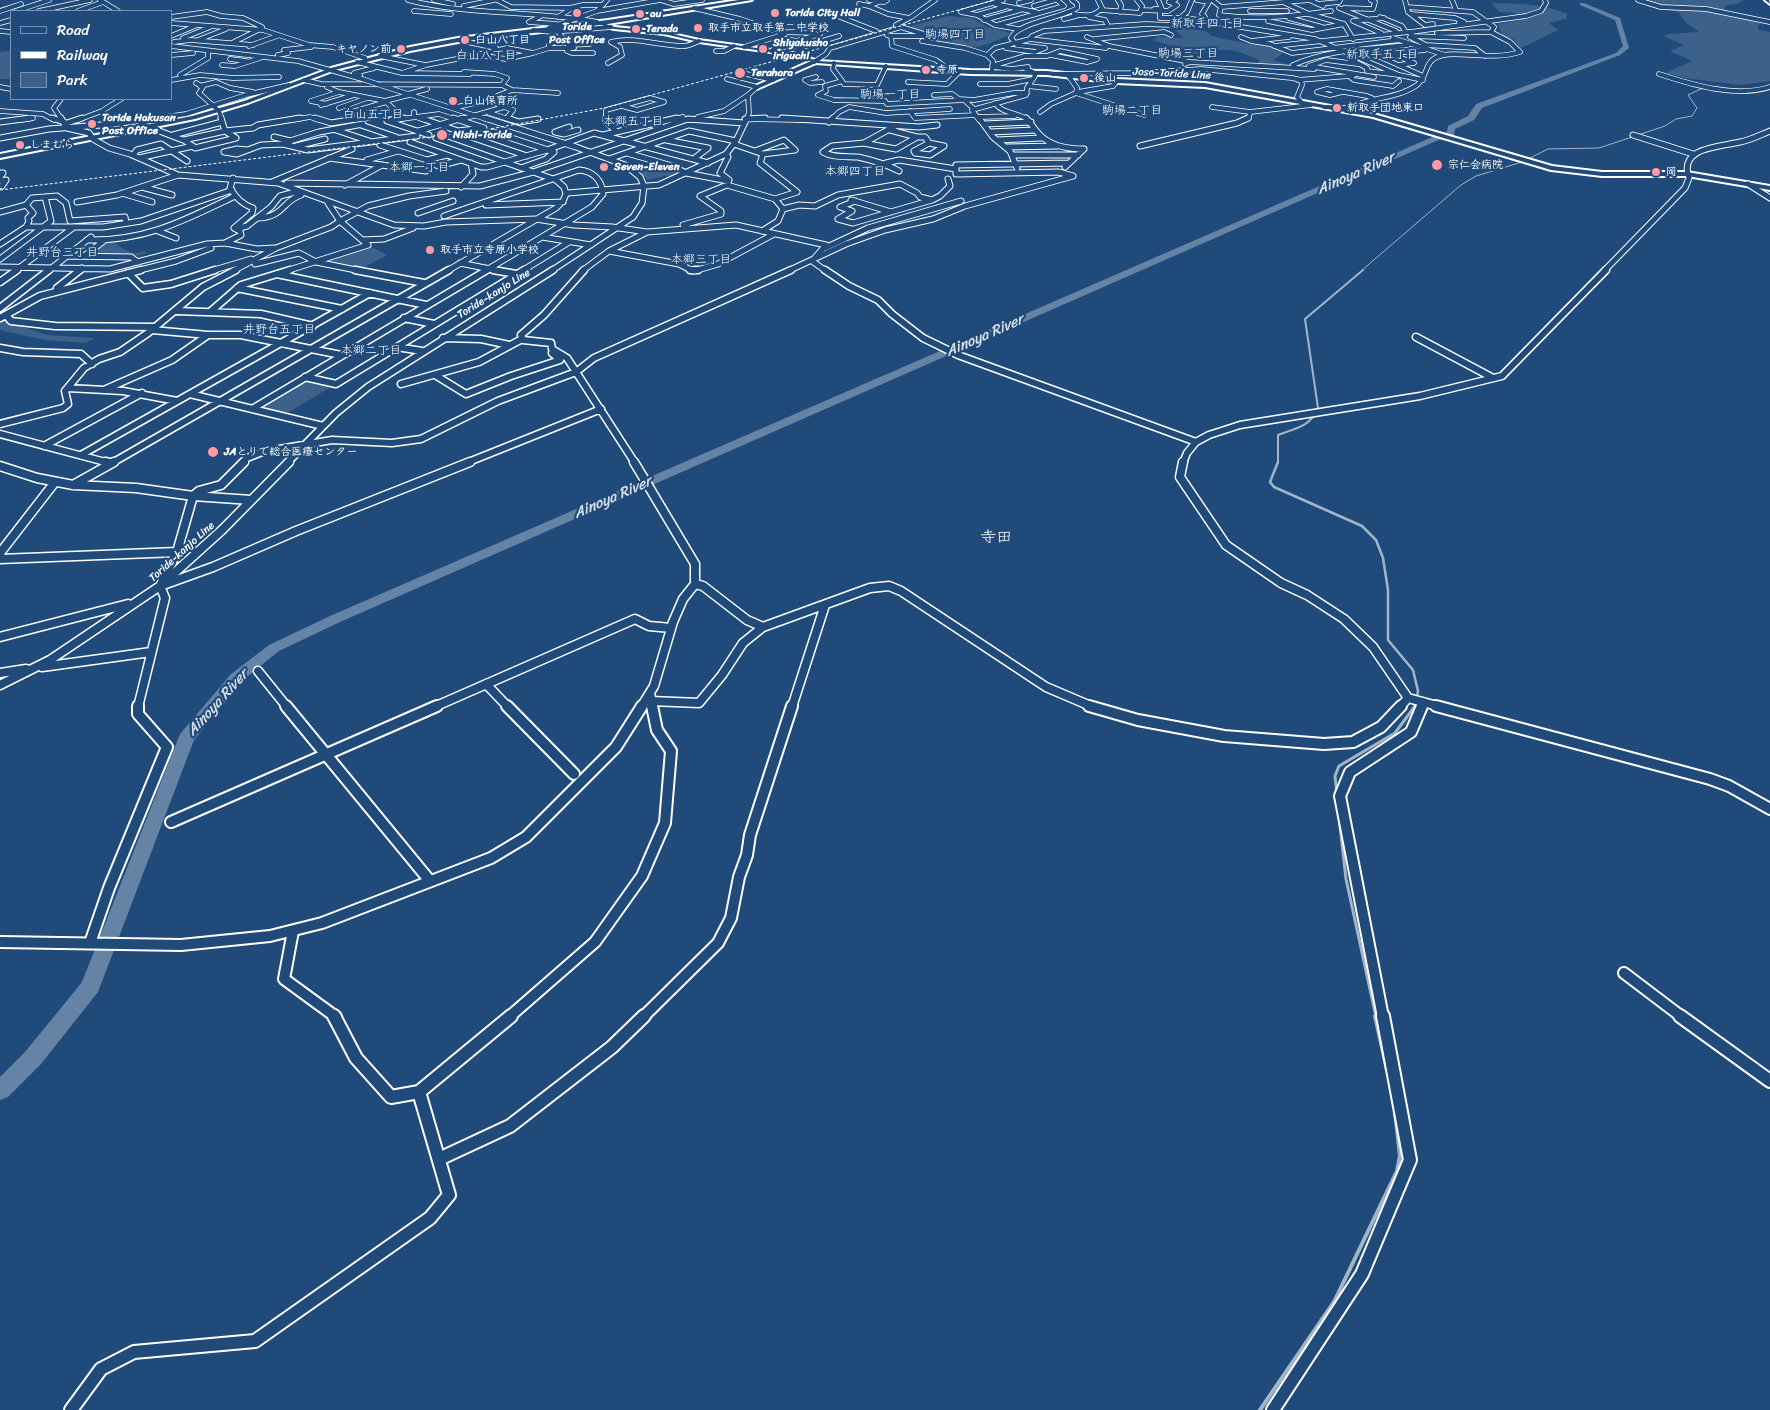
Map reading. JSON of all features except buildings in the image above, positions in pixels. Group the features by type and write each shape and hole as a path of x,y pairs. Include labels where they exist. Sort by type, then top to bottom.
{"highway":[{"path":"333,70 365,58 445,41 598,23 743,0"},
{"path":"0,156 94,139 219,111 333,70 380,56 458,40 598,23 749,0"}],"main road":[{"path":"1767,0 1770,3"},
{"name":"Joso-Toride Line","path":"598,23 611,27 664,33 709,43 763,50 770,48 798,55 814,62 960,71 992,68 1034,76 1052,74 1117,81 1205,85 1311,105 1348,109 1551,168 1602,174 1687,174 1770,188"},
{"path":"757,87 814,62"}],"street":[{"path":"1,9 17,0"},
{"path":"1,9 32,0"},
{"path":"20,10 49,0 65,4"},
{"path":"43,10 90,0"},
{"path":"408,0 445,9 576,18 598,23"},
{"path":"436,0 443,0"},
{"path":"436,0 464,6 568,10"},
{"path":"450,4 469,0"},
{"path":"464,6 495,0 511,7 568,10"},
{"path":"549,28 597,10 607,0"},
{"path":"597,10 607,10 660,0 674,4 702,0"},
{"path":"869,0 879,2"},
{"path":"869,6 887,0"},
{"path":"1018,29 995,25 977,15 962,12 1003,0 1050,10"},
{"path":"1019,3 1031,0"},
{"path":"995,25 1064,6 1057,0"},
{"path":"1034,6 1064,0"},
{"path":"1012,44 1011,38 1013,33 1018,29 1069,13 1077,8 1077,4 1072,0"},
{"path":"1098,0 1101,10"},
{"path":"1118,0 1121,5 1120,12"},
{"path":"1137,0 1141,9"},
{"path":"1141,9 1162,9 1158,0"},
{"path":"1141,9 1160,12 1168,11 1176,6 1169,2 1175,0"},
{"path":"1176,22 1187,12 1192,0"},
{"path":"1197,0 1209,2 1202,14 1205,17 1199,20"},
{"path":"1212,0 1220,9 1240,11"},
{"path":"1219,0 1232,7"},
{"path":"1234,0 1256,11"},
{"path":"1249,0 1272,11"},
{"path":"1264,0 1296,15 1334,26"},
{"path":"1278,0 1308,14 1345,26 1352,37"},
{"path":"1220,9 1309,0 1337,15 1334,21"},
{"path":"1318,4 1339,2 1340,0"},
{"path":"1354,8 1356,0"},
{"path":"1241,18 1239,14 1296,15 1339,8 1373,9 1375,2 1371,0"},
{"path":"1241,37 1251,42 1280,47 1369,35 1410,33 1535,14 1544,7 1545,0"},
{"path":"1638,0 1661,7 1706,9 1770,22"},
{"path":"81,10 102,1 118,10"},
{"path":"927,1 934,1"},
{"path":"876,31 905,22 934,1"},
{"path":"1296,1 1305,5"},
{"path":"1411,14 1456,18 1464,22 1425,25 1408,12 1405,1 1415,2"},
{"path":"520,4 526,2"},
{"path":"1447,4 1453,2 1456,10"},
{"path":"481,7 502,3"},
{"path":"992,3 1056,16"},
{"path":"674,4 673,7 682,10"},
{"path":"860,4 888,14 909,18"},
{"path":"65,10 80,5 92,6"},
{"path":"445,9 457,5"},
{"path":"558,17 568,10 583,5 603,5"},
{"path":"103,9 110,6"},
{"path":"977,15 1007,6"},
{"path":"1407,7 1473,12 1494,27 1491,32"},
{"path":"696,8 782,32 820,34 788,43"},
{"path":"1339,8 1399,32"},
{"path":"503,13 509,9"},
{"path":"1083,19 1101,10 1140,13 1141,9"},
{"path":"1220,9 1219,14 1241,18 1288,18 1325,28"},
{"path":"1313,9 1322,12"},
{"path":"1362,9 1402,26 1410,33 1410,37 1426,47 1444,54 1485,56 1520,52 1510,42 1491,32 1472,31 1457,34 1427,32"},
{"path":"414,12 448,15 460,10"},
{"path":"984,20 1023,10"},
{"path":"1248,11 1287,11"},
{"path":"172,17 200,12 247,20 264,27 232,43"},
{"path":"468,16 477,12"},
{"path":"1160,12 1160,18 1199,20 1253,29 1262,25 1285,31 1281,33 1321,42 1399,75"},
{"path":"488,17 496,13"},
{"path":"1069,13 1105,20 1111,28"},
{"path":"172,29 210,14"},
{"path":"172,23 189,16 182,15"},
{"path":"1040,33 1029,31 1079,15"},
{"path":"1288,18 1296,15"},
{"path":"172,36 221,16"},
{"path":"542,16 528,22 557,24"},
{"path":"840,17 846,21 891,36 965,48 987,55 993,61 992,68"},
{"path":"173,42 234,18"},
{"path":"1256,18 1290,27 1334,32"},
{"path":"1272,18 1314,30 1345,26"},
{"path":"1384,18 1353,21 1411,45"},
{"path":"197,40 247,20"},
{"path":"1107,24 1176,22 1284,38"},
{"path":"172,23 261,30 304,44 333,47 365,58"},
{"path":"1051,23 1062,30"},
{"path":"1070,23 1078,28"},
{"path":"1088,23 1090,28"},
{"path":"234,33 254,24"},
{"path":"1031,24 1043,26"},
{"path":"987,55 998,47 1030,38 1040,33 1078,28 1111,28 1146,24 1171,26"},
{"path":"1227,30 1234,26"},
{"path":"1340,30 1345,26"},
{"path":"534,31 559,32 611,27"},
{"path":"814,62 826,54 830,48 901,27 930,36 872,36"},
{"path":"1352,37 1351,30 1370,28"},
{"path":"608,63 622,55 620,47 611,42 625,38 639,30"},
{"path":"559,32 562,38"},
{"path":"744,47 785,35 782,32"},
{"path":"1092,39 1164,32 1171,35"},
{"path":"1362,32 1369,35"},
{"path":"1352,37 1399,32 1464,38 1457,34"},
{"path":"172,55 213,49 242,49 277,36"},
{"path":"611,36 685,46 699,41"},
{"path":"806,46 839,36"},
{"path":"891,36 892,46 936,60 944,66 944,70"},
{"path":"1251,42 1299,36"},
{"path":"213,49 216,42 225,37"},
{"path":"1087,37 1129,50"},
{"path":"243,38 267,39"},
{"path":"549,48 550,45 562,38 591,41 590,44 568,45 568,39"},
{"path":"776,38 816,43"},
{"path":"1030,38 1129,50 1223,70 1298,80 1350,76 1368,71"},
{"path":"173,42 197,40 254,45"},
{"path":"280,42 294,40"},
{"path":"458,40 501,49"},
{"path":"1280,47 1287,53 1292,53 1399,40"},
{"path":"1274,46 1321,42"},
{"path":"696,48 709,43"},
{"path":"286,46 304,44"},
{"path":"998,47 1035,52 1046,48 1012,44"},
{"path":"1294,65 1300,61 1323,55 1411,45 1475,48 1485,56"},
{"path":"172,46 208,51"},
{"path":"243,54 230,59 222,65 235,66 249,61 288,53 284,50 316,46"},
{"path":"716,51 724,51 734,46"},
{"path":"770,48 780,46"},
{"path":"1460,46 1460,55"},
{"path":"612,48 620,47"},
{"path":"785,52 793,47"},
{"path":"1368,71 1362,65 1352,60 1358,57 1413,51 1426,47"},
{"path":"402,73 426,65 507,48 533,53"},
{"path":"477,54 506,59 549,48 590,48"},
{"path":"1442,48 1444,54"},
{"path":"213,49 298,61 386,84"},
{"path":"559,49 572,53 593,53"},
{"path":"186,76 180,75 208,58 208,51"},
{"path":"992,68 1025,56 1051,54 1060,51 1097,59 1087,62 1051,54"},
{"path":"1413,51 1421,55"},
{"path":"1391,53 1414,63 1398,65"},
{"path":"1348,109 1359,102 1394,96 1418,85 1431,59 1444,54"},
{"path":"1376,55 1423,78"},
{"path":"380,56 470,74"},
{"path":"230,59 249,61"},
{"path":"1362,65 1327,59 1308,66 1418,85"},
{"path":"357,62 374,68 402,73 495,74 507,78 502,85"},
{"path":"1164,71 1190,62 1310,68 1350,76 1354,80 1393,86 1400,81"},
{"path":"1315,62 1423,78"},
{"path":"834,63 833,69 844,84 877,86 886,66"},
{"path":"992,68 1024,68 1033,66"},
{"path":"1261,66 1264,75"},
{"path":"352,74 374,68"},
{"path":"1024,68 1034,76"},
{"path":"1052,74 1223,70"},
{"path":"908,82 947,84 960,71"},
{"path":"742,73 773,80"},
{"path":"352,74 380,85 564,144 579,146 591,153 627,167 640,178 644,186"},
{"path":"1659,74 1697,84 1742,91 1758,91 1770,87"},
{"path":"172,80 186,76 203,75 234,78 279,77"},
{"path":"1068,75 1077,88 1076,92"},
{"path":"343,76 365,83"},
{"path":"822,82 810,83 805,80 818,76 827,85 842,81"},
{"path":"980,84 1002,84 1034,76"},
{"path":"972,108 1023,97 1027,93 1028,86 1034,76"},
{"path":"436,84 441,78 452,79"},
{"path":"421,83 425,79"},
{"path":"727,79 757,87"},
{"path":"304,80 321,84 339,92 386,101 398,113"},
{"path":"1298,80 1301,80 1302,85 1297,97 1302,103"},
{"path":"321,84 386,84 405,81 436,84 502,85 512,90 558,93"},
{"path":"1040,112 1051,104 1076,92 1113,86 1117,81"},
{"path":"134,122 173,134 195,148 219,143 217,142 236,138 225,131 219,111 199,94 204,88 198,84 216,82 230,88 256,92"},
{"path":"996,96 989,93 1000,92 1002,84"},
{"path":"827,85 825,86 826,91 818,95 834,100 885,101 887,104 974,100 1014,93 1027,93"},
{"path":"65,125 134,122 186,114 256,92 289,86"},
{"path":"1028,86 1056,89"},
{"path":"589,141 616,131 670,118 705,117 730,107 739,98 748,95 757,87"},
{"path":"352,112 427,89"},
{"path":"1342,92 1332,96 1317,92 1323,89 1342,92 1367,96 1374,99"},
{"path":"238,144 244,147 245,150 261,145 283,144 334,129 385,121 487,100 512,90"},
{"path":"326,104 311,101 339,92"},
{"path":"1076,92 1144,115"},
{"path":"934,95 952,94 964,100 997,140 1007,147 1013,156 1018,174"},
{"path":"321,106 354,95"},
{"path":"568,193 659,185 726,154 735,142 749,109 748,95"},
{"path":"339,108 368,98"},
{"path":"616,131 606,122 606,110 650,98 664,102 637,110 622,106"},
{"path":"59,100 54,108 65,125"},
{"path":"0,138 65,125 99,111 119,100"},
{"path":"487,100 513,110 507,118"},
{"path":"944,101 957,116"},
{"path":"995,103 999,108 1022,116 1031,122 1034,130 1042,138 1060,146"},
{"path":"1212,107 1250,112 1311,105"},
{"path":"830,122 839,112 849,106 886,113 950,109"},
{"path":"418,131 504,107"},
{"path":"0,111 43,114 57,122 89,133 94,139 108,148 133,155 166,172 178,175 233,178 275,183 343,186 480,186"},
{"path":"910,111 915,118 1022,116"},
{"path":"487,112 519,122 538,119"},
{"path":"1140,146 1237,123 1249,118 1250,112"},
{"path":"254,127 267,123 310,117 331,123 398,113 439,114 484,128 458,131 414,114"},
{"path":"0,122 33,118"},
{"path":"0,424 62,408 68,404 65,392 84,368 120,352 154,329 203,286 276,248 331,228 368,206 408,196 480,186 506,180 688,119 710,122 776,118 919,127 937,124"},
{"path":"133,155 137,150 225,131 270,124 278,126 301,121"},
{"path":"73,485 536,219 564,202 568,193 566,188 554,179 385,121"},
{"path":"173,134 222,122"},
{"path":"609,160 704,126 710,122"},
{"path":"984,124 1031,122"},
{"path":"557,124 578,130 606,134 710,162"},
{"path":"361,125 399,138"},
{"path":"704,126 726,128"},
{"path":"863,143 895,126"},
{"path":"569,127 555,132 564,134 578,130"},
{"path":"334,129 371,142"},
{"path":"889,130 917,137 925,137 929,143 944,146 930,154 914,152 929,143"},
{"path":"990,132 1034,130"},
{"path":"689,131 735,142 755,151 763,154 795,150 784,140 755,151"},
{"path":"1770,131 1742,142 1711,147 1693,154 1687,161 1689,180 1685,188 1586,287 1502,376 1420,396 1240,425 1209,435 1196,442 1187,453 1182,465 1180,478 1226,545 1281,583 1307,595 1344,619 1373,647 1409,699 1710,779 1729,786 1770,809"},
{"path":"521,168 546,158 554,152 493,132 468,136 527,156"},
{"path":"718,137 722,132"},
{"path":"410,142 470,163 488,167 547,150 594,133"},
{"path":"313,134 343,146"},
{"path":"206,135 217,142"},
{"path":"427,160 507,136"},
{"path":"1634,136 1693,154"},
{"path":"274,137 290,141"},
{"path":"283,144 308,150 399,138 434,137"},
{"path":"275,183 350,149 410,142 434,137"},
{"path":"899,171 886,163 852,157 829,156 824,152 827,147 863,143 896,149 917,137"},
{"path":"997,140 1042,138"},
{"path":"292,147 325,139"},
{"path":"666,140 708,148 694,158 672,166"},
{"path":"161,144 187,161"},
{"path":"380,145 427,160 438,166 461,160"},
{"path":"139,158 193,146"},
{"path":"1007,147 1060,146 1084,149 1059,172"},
{"path":"363,162 398,151"},
{"path":"627,153 672,166 686,173 728,183 775,199 783,209"},
{"path":"726,154 728,157 720,172 728,183"},
{"path":"763,154 760,163 797,192 775,199"},
{"path":"1013,156 1078,155"},
{"path":"327,158 426,171"},
{"path":"886,163 899,160 956,169"},
{"path":"645,163 654,161"},
{"path":"461,187 473,174 470,163"},
{"path":"92,943 109,888 167,747 138,714 165,598 160,586 177,552 193,496 199,491 221,485 247,458 254,455 332,440 392,443 421,439 498,401 576,372 594,358 846,244 878,232 933,219 965,206 1072,176 1059,172 956,174 956,165 1069,163"},
{"path":"343,186 382,164"},
{"path":"627,167 636,165"},
{"path":"252,409 592,207 600,199 603,190 598,178 583,170 444,216"},
{"path":"0,173 3,173 1,181"},
{"path":"77,202 122,193 178,175"},
{"path":"233,178 230,188 235,196 239,201 253,208 252,212 234,228 236,229"},
{"path":"854,201 840,207 852,211 838,219 853,223 932,200 940,196 950,186 948,179"},
{"path":"275,183 394,225 418,226 454,222 536,219 647,232 736,225 826,245 817,253 812,261"},
{"path":"666,231 721,214 721,211 700,196 728,183"},
{"path":"783,209 799,205 815,206 838,195 900,184 917,193 920,197 932,200"},
{"path":"1748,184 1770,198"},
{"name":"Toride-kanjo Line","path":"0,685 50,660 160,586 222,530 323,426 368,387 617,229 633,217 642,203 644,186"},
{"path":"142,187 172,195"},
{"path":"524,204 527,188"},
{"path":"26,227 102,228 157,217 232,190"},
{"path":"236,229 247,226 258,218 280,196 299,191"},
{"path":"122,193 152,202"},
{"path":"258,218 270,218 288,205 291,198 306,193"},
{"path":"838,195 905,218"},
{"path":"0,212 26,205 32,198 57,196 66,203 70,221 125,217 126,223"},
{"path":"87,240 143,236 235,196"},
{"path":"0,259 51,221 45,197"},
{"path":"418,213 453,201"},
{"path":"817,253 836,242 868,228 961,201"},
{"path":"476,206 564,202"},
{"path":"210,312 238,288 275,273 368,245 340,221 328,203"},
{"path":"0,244 26,227 29,221 28,218 33,213 26,205"},
{"path":"762,231 778,221 783,209"},
{"path":"428,210 454,222"},
{"path":"696,222 712,227"},
{"path":"363,240 384,240 418,226"},
{"path":"0,282 74,227"},
{"path":"0,308 102,228"},
{"path":"0,318 40,296 176,261 238,238 241,235 240,231 236,229"},
{"path":"158,231 176,238"},
{"path":"522,339 520,335 544,315 584,269 610,251 647,232"},
{"path":"610,251 679,264 692,271 718,264 774,234"},
{"path":"542,237 591,245"},
{"path":"84,256 105,240"},
{"path":"305,377 336,384 569,241"},
{"path":"0,267 110,269 207,244 224,243 257,249 276,248"},
{"path":"240,268 299,253 316,262 424,284"},
{"path":"66,256 131,257 138,262"},
{"path":"128,273 143,288 161,287 177,284 230,263 258,258"},
{"path":"812,261 849,286 878,300 892,314 923,338 944,349 1196,442"},
{"path":"460,263 516,274"},
{"path":"53,292 82,268"},
{"path":"110,269 118,275"},
{"path":"275,273 426,305"},
{"path":"238,288 342,309"},
{"path":"81,455 370,293"},
{"path":"176,311 261,314 313,326"},
{"path":"6,315 11,321 37,325 154,329 208,335 241,335 341,355"},
{"path":"404,318 434,324"},
{"path":"106,388 175,360 199,344 208,335"},
{"path":"1416,337 1493,378"},
{"path":"443,338 481,339 509,345"},
{"path":"402,384 479,362 522,339 551,344 552,353 560,360 511,376 466,394 435,375"},
{"path":"397,347 422,351"},
{"path":"0,348 23,352 81,354 92,364"},
{"path":"0,942 180,945 270,936 322,924 491,858 526,837 616,747 651,697 671,628 683,599 695,584 695,564 652,488 567,358 552,350"},
{"path":"68,388 106,388 142,393 177,401"},
{"path":"44,446 142,393"},
{"path":"190,394 323,426"},
{"path":"160,586 213,567 296,531 601,409"},
{"path":"0,434 110,463"},
{"path":"0,466 37,478 73,485 136,488 193,496 251,500"},
{"path":"0,553 54,482"},
{"path":"0,559 177,552"},
{"path":"695,584 703,586 747,620 763,627"},
{"path":"651,697 699,703 722,676 742,643 763,627 870,588 889,586 902,592 1046,687 1087,705 1138,720 1224,736 1324,744 1353,742 1381,727 1409,699"},
{"path":"0,637 135,602"},
{"path":"439,1159 510,1126 540,1103 612,1047 718,943 731,918 739,877 747,855 750,835 825,605"},
{"path":"171,822 635,619 649,626 671,628"},
{"path":"0,673 151,652"},
{"path":"258,672 430,881"},
{"path":"486,684 574,774"},
{"path":"293,930 284,979 336,1017 356,1058 391,1098 419,1092 534,996 595,942 642,876 665,823 672,751 657,730 651,697"},
{"path":"1273,1410 1362,1274 1410,1160 1404,1116 1340,796 1350,772 1411,732 1422,701"},
{"path":"1624,973 1770,1081"},
{"path":"71,1410 101,1369 134,1352 255,1341 430,1218 449,1196 419,1092"}],"green space":[{"path":"1640,0 1744,0 1737,4 1726,5 1724,10 1733,16 1759,23 1758,30 1770,32 1770,81 1740,85 1685,78 1666,73 1692,61 1670,51 1684,45 1663,36 1699,32 1686,23 1678,12 1649,7"},
{"path":"1492,3 1540,6 1567,14 1566,19 1549,23 1558,30 1521,48 1513,39 1503,37 1498,24 1522,20 1515,13 1499,12"},
{"path":"948,16 972,18 987,27 1010,33 1008,36 984,45 961,47 929,40 900,29"},
{"path":"1179,27 1205,31 1212,36 1249,44 1271,45 1283,53 1274,60 1285,64 1282,67 1258,65 1259,60 1230,50 1214,50 1191,54 1187,53 1188,51 1152,40 1158,37 1184,38 1175,30"},
{"path":"10,51 10,79 0,79 0,52"},
{"path":"653,163 681,173 673,178 665,176 648,180 634,167"},
{"path":"129,237 116,244 129,252 144,251 147,253 136,256 88,255 107,241"},
{"path":"368,245 387,255 359,270 316,262"},
{"path":"2,320 47,335 95,338 85,343 45,340 3,331 0,329 0,321"},
{"path":"305,377 336,384 282,416 252,409"}],"waterway":[{"name":"Ainoya River","path":"1445,136 1451,133 1451,128 1471,118 1479,106 1618,54 1627,47 1618,19 1582,4"},
{"path":"1526,160 1548,149 1599,148 1665,126 1676,119 1692,116 1697,108 1688,95 1703,88"},
{"name":"Ainoya River","path":"0,1091 33,1058 91,986 186,738 237,677 274,648 335,619 1440,137"},
{"path":"1361,271 1461,185 1476,176 1522,162"},
{"path":"1278,462 1278,435 1307,423 1318,408 1305,319 1363,270"},
{"path":"1278,462 1270,482 1274,487 1362,526 1376,540 1383,558 1388,590 1388,640 1413,670 1418,691 1415,707"},
{"path":"1337,795 1335,776 1339,766 1395,733 1415,706"},
{"path":"1339,817 1346,879 1376,1017"},
{"path":"1375,1016 1387,1070"},
{"path":"1260,1410 1334,1302 1397,1171 1400,1156 1395,1112"}],"railway":[{"path":"0,190 479,131 605,108 994,0"}],"place":[{"name":"Toride Post Office","path":"577,13"},
{"name":"Toride City Hall","path":"775,13"},
{"name":"au","path":"640,14"},
{"name":"取手市立取手第二中学校","path":"698,28"},
{"name":"Terada","path":"636,29"},
{"name":"白山八丁目","path":"465,40"},
{"name":"キヤノン前","path":"401,49"},
{"name":"Shiyakusho iriguchi","path":"763,49"},
{"name":"寺原","path":"926,70"},
{"name":"Terahara","path":"740,73"},
{"name":"後山","path":"1084,78"},
{"name":"白山保育所","path":"453,101"},
{"name":"新取手団地東口","path":"1337,108"},
{"name":"Toride Hakusan Post Office","path":"92,124"},
{"name":"Nishi-Toride","path":"442,135"},
{"name":"しまむら","path":"20,145"},
{"name":"宗仁会病院","path":"1437,165"},
{"name":"Seven-Eleven","path":"604,167"},
{"name":"岡","path":"1656,172"},
{"name":"取手市立寺原小学校","path":"430,250"},
{"name":"JAとりで総合医療センター","path":"213,452"}],"district":[{"name":"新取手四丁目","path":"1207,24"},
{"name":"駒場四丁目","path":"955,35"},
{"name":"駒場三丁目","path":"1188,54"},
{"name":"新取手五丁目","path":"1382,55"},
{"name":"白山八丁目","path":"486,56"},
{"name":"駒場一丁目","path":"890,95"},
{"name":"駒場二丁目","path":"1132,111"},
{"name":"白山五丁目","path":"373,115"},
{"name":"本郷五丁目","path":"633,122"},
{"name":"本郷一丁目","path":"419,168"},
{"name":"本郷四丁目","path":"855,172"},
{"name":"井野台三丁目","path":"62,253"},
{"name":"本郷三丁目","path":"701,260"},
{"name":"井野台五丁目","path":"279,330"},
{"name":"本郷二丁目","path":"371,351"},
{"name":"寺田","path":"996,538"}]}
